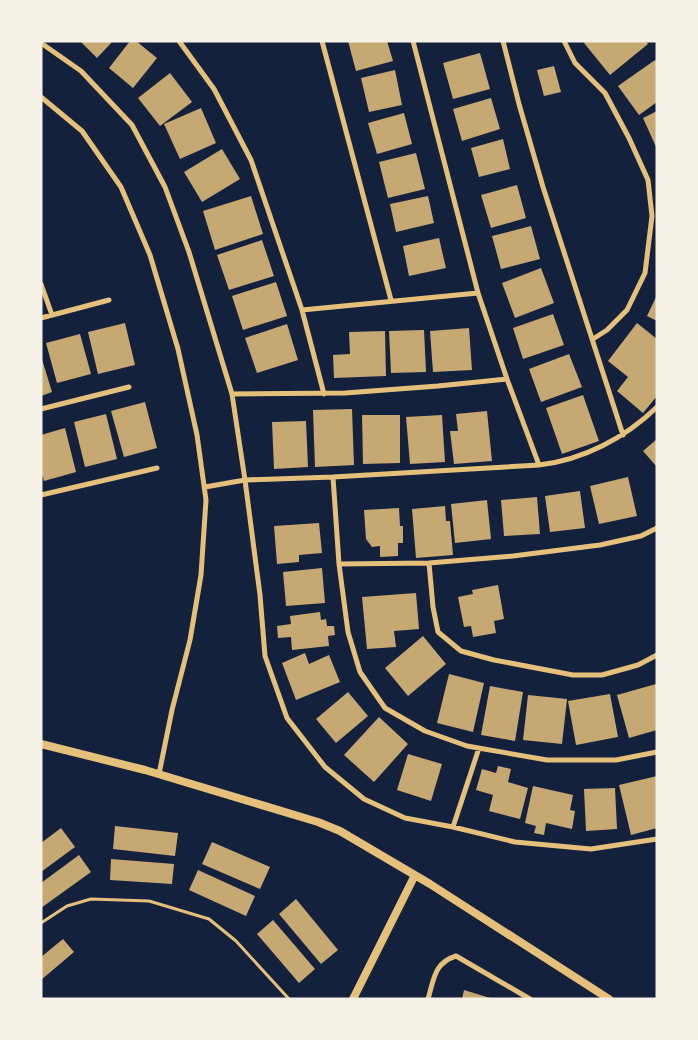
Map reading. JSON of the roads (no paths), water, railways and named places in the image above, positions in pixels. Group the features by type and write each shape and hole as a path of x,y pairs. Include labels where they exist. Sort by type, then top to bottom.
{"street":[{"path":"179,41 214,88 251,160 302,310 324,394"},
{"path":"322,41 391,300"},
{"path":"413,41 478,293 539,465"},
{"path":"503,41 543,187 623,435"},
{"path":"564,41 575,63 605,93 629,138 648,180 652,216 644,273 627,310 607,330 593,339"},
{"path":"41,42 81,71 132,125 165,187 189,252 232,394 260,595 265,656 286,718 325,767 364,799 405,818 515,842 591,848 657,839"},
{"path":"41,97 82,131 121,187 150,255 178,349 197,435 206,500 199,584 190,640 172,710 159,774"},
{"path":"41,284 52,315"},
{"path":"302,310 478,293"},
{"path":"41,318 109,300"},
{"path":"232,394 324,394 507,379"},
{"path":"41,409 129,387"},
{"path":"205,487 245,480 333,477 556,463 579,456 623,435 644,420 657,407"},
{"path":"41,496 157,468"},
{"path":"333,477 339,564 348,632 360,672 385,708 425,731 467,746 547,760 616,760 657,752"},
{"path":"339,564 429,563 513,556 600,545 641,536 657,528"},
{"path":"429,563 433,607 438,632 461,651 494,660 573,675 602,675 638,665 657,654"},
{"path":"41,744 159,774 318,822 340,831 430,884 608,999"},
{"path":"453,827 479,748"},
{"path":"353,999 415,875"},
{"path":"428,999 437,970 446,960 456,956 530,999"}],"lane":[{"path":"41,923 67,906 91,899 149,901 210,919 236,941 290,999"}]}
